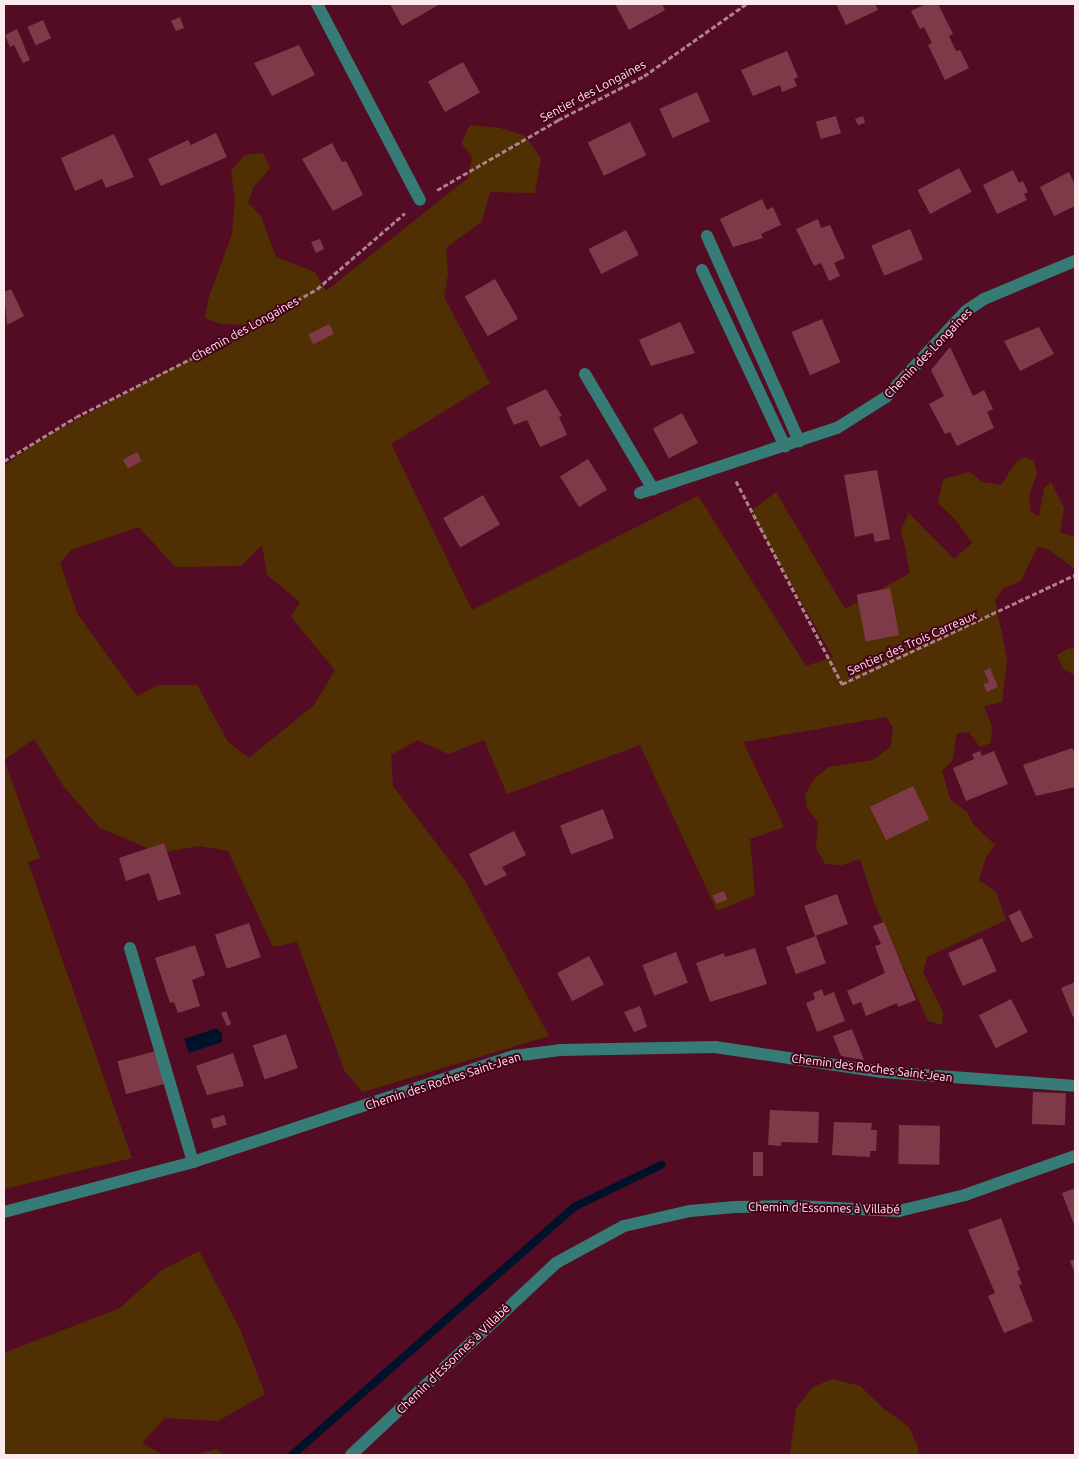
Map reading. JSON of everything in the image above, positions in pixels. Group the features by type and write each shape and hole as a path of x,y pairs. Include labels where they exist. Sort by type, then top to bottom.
{"street":[{"path":"317,4 420,200"},
{"path":"707,236 799,441"},
{"name":"Chemin des Longaines","path":"640,493 838,428 886,397 947,330 984,299 1075,261"},
{"path":"702,270 785,446"},
{"path":"586,374 653,489"},
{"path":"130,948 193,1162"},
{"name":"Chemin des Roches Saint-Jean","path":"4,1212 27,1209 193,1162 514,1056 560,1050 715,1047 882,1072 1075,1086"},
{"name":"Chemin d'Essonnes à Villabé","path":"352,1455 556,1263 624,1226 690,1211 735,1207 907,1210 965,1195 1075,1156"}],"path":[{"name":"Sentier des Longaines","path":"470,170 644,76 746,4"},
{"name":"Chemin des Longaines","path":"4,461 76,417 212,348 317,289 420,200 470,170"},
{"name":"Sentier des Trois Carreaux","path":"728,465 842,684 1075,575"}],"shaded area":[{"path":"470,125 500,128 525,136 541,158 535,193 490,192 482,221 446,248 448,274 444,297 490,383 391,444 472,610 698,496 806,666 833,657 750,512 776,492 845,609 910,573 901,529 909,513 954,559 972,543 955,519 938,503 943,479 970,472 982,482 1001,485 1016,462 1024,457 1034,461 1037,474 1029,496 1031,512 1039,516 1044,488 1051,482 1064,508 1060,532 1075,537 1075,569 1048,549 1037,547 1021,581 1003,588 995,600 1007,659 1002,702 984,706 992,727 991,743 980,747 969,732 957,733 952,761 942,771 950,799 967,812 973,824 995,845 986,857 979,880 996,892 1006,920 927,957 923,972 943,1012 942,1025 928,1021 875,905 860,859 842,865 825,864 816,848 818,822 807,808 805,795 815,778 829,767 873,760 891,746 893,727 886,717 743,742 784,827 750,839 755,895 717,911 640,745 507,794 484,740 448,754 418,740 391,755 393,786 465,881 549,1036 363,1092 345,1072 297,942 273,947 228,851 199,846 159,853 100,828 64,787 34,739 4,760 4,466 40,440 251,325 221,324 205,318 209,297 232,234 235,201 231,171 245,155 263,153 270,168 253,188 248,203 261,216 276,257 315,272 326,291 468,178 472,157 461,143","holes":["139,527 175,567 241,566 262,545 267,575 300,602 291,617 335,670 314,705 249,758 228,742 197,685 158,685 137,696 78,615 60,563 71,550"]},
{"path":"1069,648 1075,649 1075,675 1063,669 1057,655"},
{"path":"4,760 40,858 28,862 132,1158 4,1189"},
{"path":"199,1251 240,1329 265,1394 218,1421 165,1418 142,1443 163,1455 4,1455 4,1353 120,1308 162,1270"},
{"path":"832,1379 860,1386 883,1408 909,1427 919,1450 916,1455 790,1455 796,1408 813,1387"},
{"path":"217,1449 224,1455 194,1455"}],"water":[{"path":"217,1028 222,1034 222,1042 189,1053 184,1039"}],"building":[{"path":"390,4 440,4 402,26"},
{"path":"615,4 662,4 665,10 629,30"},
{"path":"836,4 875,4 878,10 846,25"},
{"path":"926,4 938,4 953,34 949,36 956,51 960,50 969,68 945,80 928,45 932,43 924,27 920,29 911,11"},
{"path":"180,17 184,28 176,31 171,21"},
{"path":"43,20 51,38 36,45 27,27"},
{"path":"17,29 30,60 23,63 14,45 10,47 5,35"},
{"path":"299,45 315,75 272,96 254,63"},
{"path":"787,51 798,77 794,79 797,86 782,92 780,85 753,96 741,70"},
{"path":"463,62 480,93 445,112 428,81"},
{"path":"697,92 710,121 673,138 660,109"},
{"path":"836,116 841,133 821,139 816,122"},
{"path":"863,116 865,123 858,125 855,119"},
{"path":"630,122 646,155 604,176 588,143"},
{"path":"216,133 227,157 161,186 148,159 188,140 191,145"},
{"path":"114,134 134,177 106,188 102,179 75,191 61,158"},
{"path":"332,143 342,162 346,161 363,195 333,211 302,159"},
{"path":"959,168 972,192 930,214 918,190"},
{"path":"1013,170 1019,183 1023,181 1028,192 1024,194 1027,200 997,214 983,185"},
{"path":"1069,172 1075,185 1075,206 1054,216 1040,187"},
{"path":"762,199 767,210 773,207 781,225 761,234 763,238 733,247 720,219"},
{"path":"818,219 821,228 830,225 845,258 834,263 840,276 829,281 821,263 814,266 796,229"},
{"path":"910,229 923,259 884,276 871,245"},
{"path":"626,230 639,255 601,274 589,249"},
{"path":"320,239 324,249 316,253 311,242"},
{"path":"495,279 518,319 488,336 465,296"},
{"path":"11,289 24,316 7,325 4,292"},
{"path":"822,319 840,362 810,375 792,332"},
{"path":"680,322 695,353 651,366 639,340"},
{"path":"329,324 334,334 314,344 309,334"},
{"path":"1039,327 1054,354 1020,371 1004,341"},
{"path":"950,347 973,396 984,390 993,409 987,412 994,428 957,446 950,432 945,434 929,404 944,396 931,370"},
{"path":"546,389 562,416 559,417 567,435 540,447 527,420 514,425 506,408"},
{"path":"682,413 698,443 669,459 653,428"},
{"path":"137,452 142,461 128,469 123,460"},
{"path":"588,459 607,490 579,507 560,476"},
{"path":"877,470 890,539 875,542 873,533 855,537 844,475"},
{"path":"483,495 500,524 460,547 443,518"},
{"path":"890,588 899,635 866,642 857,594"},
{"path":"990,668 998,687 987,692 983,684 989,682 984,671"},
{"path":"1072,748 1075,753 1075,787 1036,796 1023,765"},
{"path":"980,751 982,756 994,751 1008,784 966,801 953,768 974,759 972,754"},
{"path":"913,786 929,819 886,840 870,807"},
{"path":"603,809 614,838 571,854 560,825"},
{"path":"514,831 526,855 502,867 507,875 485,886 469,854"},
{"path":"164,843 181,894 158,901 149,873 126,881 119,858"},
{"path":"724,891 727,899 716,904 713,895"},
{"path":"837,894 848,924 815,936 804,906"},
{"path":"1020,910 1033,937 1021,943 1008,916"},
{"path":"884,922 916,1000 898,1007 897,1003 866,1016 861,1002 853,1005 847,991 885,973 875,946 881,944 873,926"},
{"path":"249,923 261,957 227,969 215,935"},
{"path":"816,936 826,963 796,974 786,947"},
{"path":"982,938 997,971 963,986 948,953"},
{"path":"195,945 205,975 192,980 200,1006 178,1013 174,1002 170,1003 155,958"},
{"path":"755,948 767,984 710,1002 696,963 724,953 725,957"},
{"path":"676,952 688,983 654,996 642,965"},
{"path":"589,956 604,984 572,1001 557,973"},
{"path":"1075,982 1075,1016 1073,1017 1061,988"},
{"path":"822,989 824,996 834,992 845,1021 817,1032 806,1003 815,999 813,993"},
{"path":"1011,999 1028,1032 996,1048 979,1015"},
{"path":"640,1006 647,1027 634,1032 624,1012"},
{"path":"226,1011 231,1024 227,1026 221,1013"},
{"path":"852,1029 864,1060 841,1056 833,1036"},
{"path":"286,1034 298,1068 265,1079 253,1045"},
{"path":"156,1051 165,1084 126,1094 117,1061"},
{"path":"233,1053 244,1086 207,1095 196,1066"},
{"path":"1033,1092 1066,1093 1065,1125 1032,1124"},
{"path":"770,1110 819,1112 818,1143 781,1142 781,1146 768,1145"},
{"path":"224,1115 227,1125 214,1129 211,1119"},
{"path":"834,1122 872,1123 871,1130 877,1130 876,1151 870,1151 870,1157 832,1155"},
{"path":"899,1125 940,1126 939,1165 898,1164"},
{"path":"753,1152 763,1152 763,1176 753,1176"},
{"path":"1075,1188 1075,1227 1062,1193"},
{"path":"1001,1218 1020,1270 1017,1271 1022,1284 1019,1285 1033,1321 1004,1333 988,1296 995,1293 968,1230"},
{"path":"1075,1259 1075,1274 1070,1261"}],"waterway":[{"path":"292,1455 574,1207 661,1165"}]}
